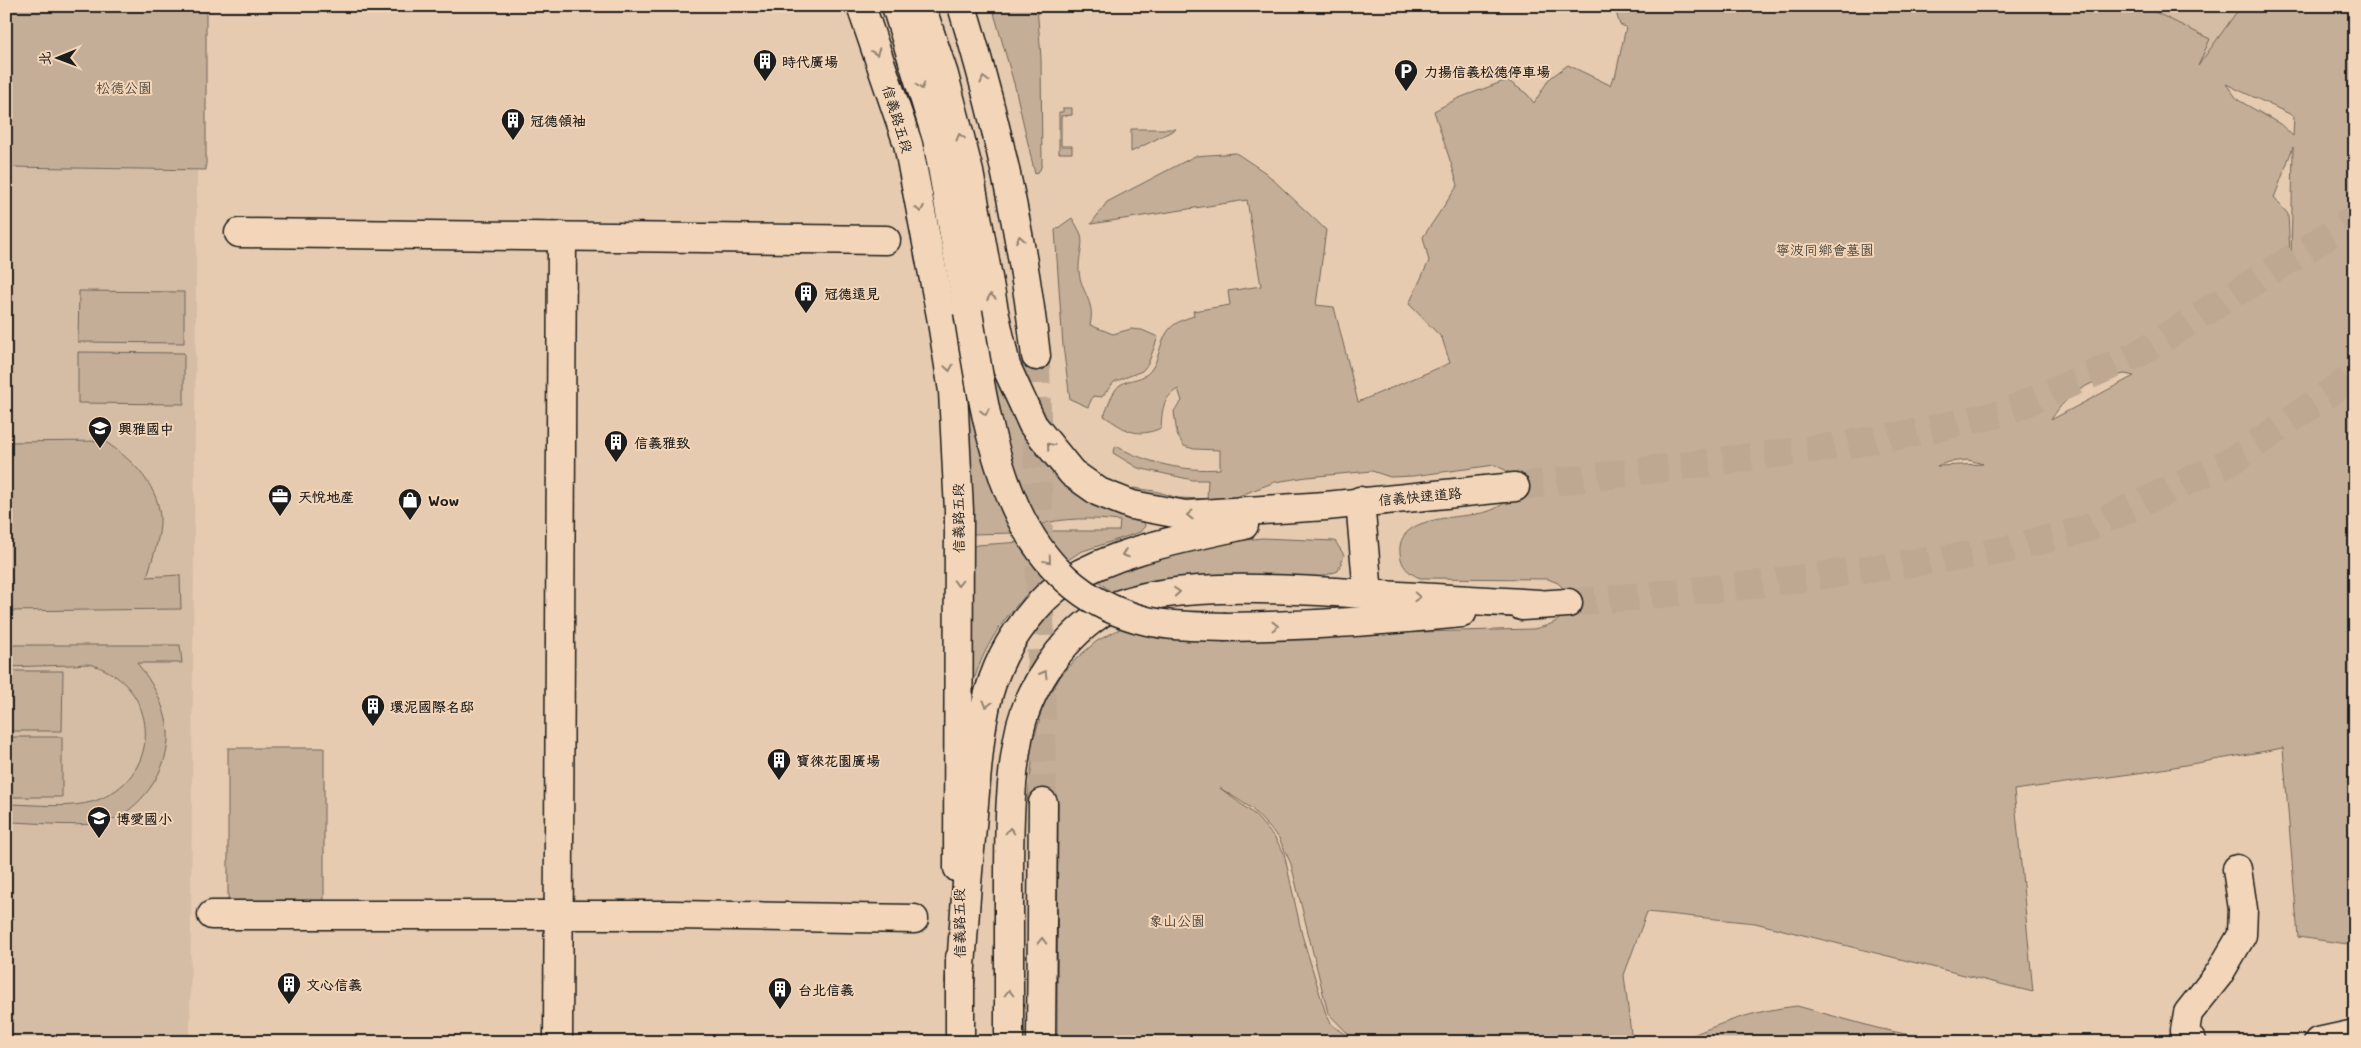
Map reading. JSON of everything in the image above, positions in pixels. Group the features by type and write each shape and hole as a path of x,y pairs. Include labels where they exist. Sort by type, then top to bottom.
{"main road":[{"name":"信義路五段","path":"861,6 908,144 941,316 953,391 958,511 957,710 960,1042"},
{"path":"896,6 937,139 984,407 1003,479 1023,524 1036,545 1052,565 1070,582 1090,597 1127,615 1166,625 1226,627 1304,626 1394,620 1539,604 1568,603"},
{"path":"921,6 944,75 969,172 1006,366 1033,425 1072,473 1099,492 1132,505 1185,516 1326,506"},
{"path":"962,6 984,80 1011,192 1029,293 1036,356"},
{"path":"239,233 886,240"},
{"path":"558,1042 562,236"},
{"name":"信義快速道路","path":"1326,506 1360,501 1515,487"},
{"path":"1360,501 1368,594"},
{"path":"960,980 969,852 982,723 997,668 1012,636 1032,612 1064,583 1110,560 1139,549 1326,506"},
{"path":"1009,1042 1010,819 1018,738 1031,697 1053,660 1102,613 1135,600 1173,592 1308,590 1539,604"},
{"path":"1041,1042 1043,803"},
{"path":"2192,1042 2185,1032 2188,1013 2219,974 2242,935 2244,909 2237,869"},
{"path":"212,915 559,915 914,919"},
{"path":"2318,1042 2355,1034"}],"shaded area":[{"path":"2108,6 2241,6 2202,61"},
{"path":"6,167 197,170 190,1042 6,1042"}],"green space":[{"name":"松德公園","path":"6,6 206,6 206,170 6,167"},
{"path":"909,6 1011,403 1144,522 1145,526 1140,532 1080,552 1065,562 1043,535 1051,531 1119,531 1120,521 1078,519 1056,521 1036,526 1013,478"},
{"path":"992,6 1037,6 1041,58 1042,164 1040,170 1035,174 1015,87"},
{"path":"1614,6 2155,6 2153,11 2210,39 2198,66 2241,6 2355,6 2352,23 2355,24 2355,945 2298,937 2283,748 2145,772 2014,790 2033,992 1755,923 1647,912 1624,975 1632,1042 1365,1042 1350,1036 1328,1013 1291,864 1279,838 1251,808 1220,788 1254,814 1275,838 1284,853 1302,935 1326,1014 1332,1025 1357,1042 1057,1042 1058,803 1027,803 1036,731 1046,702 1060,677 1077,658 1097,641 1127,625 1308,635 1533,629 1552,624 1567,612 1566,591 1558,583 1548,579 1420,578 1412,574 1404,565 1400,553 1402,540 1408,531 1432,520 1489,511 1507,501 1514,480 1509,472 1495,465 1413,476 1390,477 1372,471 1307,477 1275,482 1223,502 1172,505 1133,495 1133,488 1155,491 1178,498 1207,499 1208,480 1193,480 1138,468 1113,453 1116,446 1153,462 1179,468 1206,470 1220,469 1220,450 1194,449 1184,446 1177,435 1174,411 1182,401 1178,389 1166,401 1161,428 1144,433 1125,429 1104,416 1110,399 1120,385 1148,374 1155,364 1167,332 1175,324 1194,316 1193,311 1230,305 1228,291 1261,286 1247,200 1091,224 1107,202 1195,156 1236,153 1266,173 1326,230 1316,305 1334,307 1358,402 1450,363 1442,338 1409,304 1429,261 1423,237 1458,185 1434,111 1459,98 1507,80 1527,94 1534,103 1549,79 1568,65 1610,85 1613,77 1615,78 1626,27 1620,25","holes":["2226,84 2294,116 2293,136 2280,124 2238,100","2293,147 2291,264 2288,267 2290,253 2288,214 2274,198","2125,374 2134,376 2051,420 2065,401 2073,394 2092,383","1968,460 1983,464 1937,466 1948,462"]},
{"path":"1063,108 1072,108 1072,115 1061,116 1061,146 1072,146 1072,153 1059,153 1059,112 1063,112"},
{"path":"1131,129 1176,129 1131,152"},
{"path":"1072,218 1082,239 1079,270 1091,309 1090,325 1113,334 1131,329 1142,330 1158,337 1148,364 1142,371 1114,382 1102,397 1093,396 1088,407 1070,399 1063,346 1055,230"},
{"path":"79,291 184,292 184,343 78,342"},
{"path":"959,321 1015,533 971,534"},
{"path":"78,352 184,353 184,404 78,403"},
{"path":"104,441 125,456 151,487 156,498 160,524 157,544 147,577 180,575 181,609 6,611 6,442"},
{"path":"1261,538 1335,541 1344,555 1338,571 1314,579 1118,598 1097,580 1164,552"},
{"path":"1022,542 1048,575 1004,620 988,647 975,677 972,678 971,547"},
{"path":"6,645 180,645 182,663 137,663 153,686 161,703 168,731 168,745 159,774 151,787 130,809 118,817 96,824 71,825 6,822 6,804 54,806 79,804 100,799 121,786 135,770 143,750 145,730 141,710 131,691 115,676 88,664 6,667"},
{"path":"6,671 63,671 62,731 6,731"},
{"path":"6,737 62,737 62,797 6,797"},
{"path":"228,748 324,748 324,902 228,902"},
{"path":"1797,1006 1877,1028 1924,1038 1949,1035 2037,1042 1676,1042 1735,1019 1764,1011"},
{"path":"2175,1034 2181,1042 2080,1042"}],"tunnel":[{"path":"1515,487 1830,447 1913,433 2003,413 2136,355 2355,219"},
{"path":"1036,356 1043,803"},
{"path":"1568,603 1752,585 2000,551 2085,529 2233,460 2355,375"}],"place":[{"name":"時代廣場","path":"765,82"},
{"name":"力揚信義松德停車場","path":"1406,92"},
{"name":"冠德領袖","path":"513,141"},
{"name":"冠德遠見","path":"806,314"},
{"name":"興雅國中","path":"100,449"},
{"name":"信義雅致","path":"616,463"},
{"name":"天悅地產","path":"280,517"},
{"name":"Wow","path":"410,521"},
{"name":"環泥國際名邸","path":"373,727"},
{"name":"寶徠花園廣場","path":"779,781"},
{"name":"博愛國小","path":"99,839"},
{"name":"文心信義","path":"289,1005"},
{"name":"台北信義","path":"780,1010"}],"park label":[{"name":"寧波同鄉會墓園","path":"1825,249"},
{"name":"象山公園","path":"1177,920"}]}
